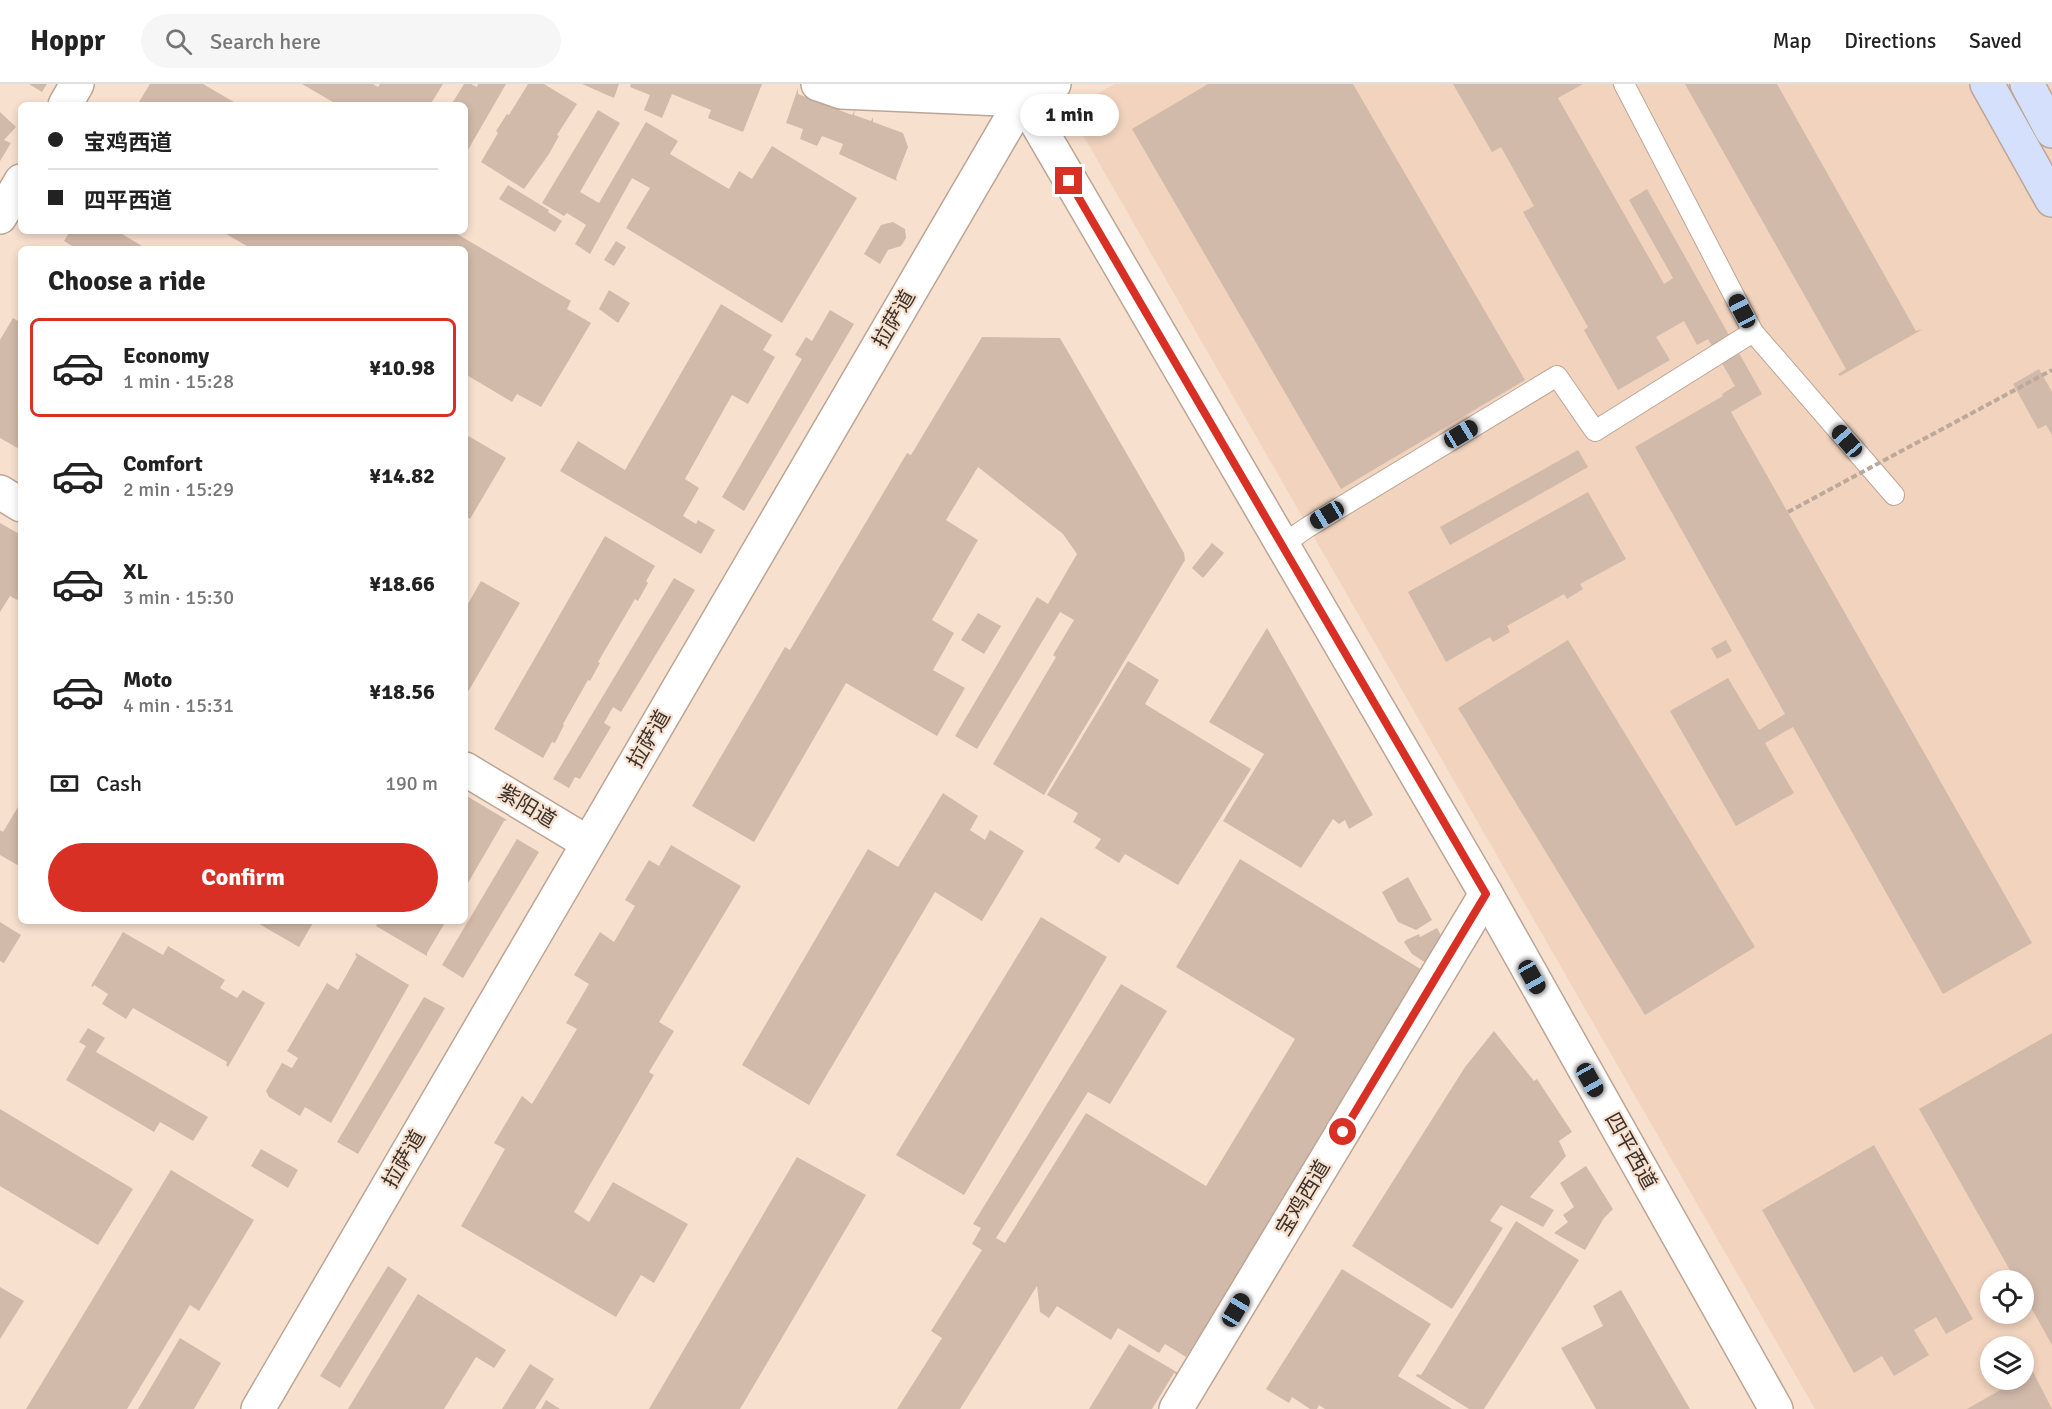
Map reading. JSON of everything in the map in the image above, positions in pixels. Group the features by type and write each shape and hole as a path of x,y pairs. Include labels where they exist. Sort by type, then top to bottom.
{"main road":[{"path":"1987,84 2052,200"},
{"path":"2027,84 2052,131"}],"street":[{"path":"67,102 77,84"},
{"path":"818,84 841,92 1018,92 1054,84"},
{"name":"四平西道","path":"1018,92 1486,894 1776,1409"},
{"name":"拉萨道","path":"258,1409 588,843 1018,92"},
{"path":"0,217 18,186"},
{"path":"0,492 18,502"},
{"name":"紫阳道","path":"468,771 588,843"},
{"name":"宝鸡西道","path":"1176,1409 1486,894"}],"lane":[{"path":"1624,84 1753,332 1894,495"},
{"path":"1282,545 1557,376 1595,431 1753,332"}],"path":[{"path":"1788,512 2052,370"}],"shaded area":[{"path":"1115,84 2052,84 2052,1409 1815,1409 1068,109"}],"building":[{"path":"29,84 47,84 42,92"},
{"path":"150,84 203,84 234,102 139,102"},
{"path":"302,84 373,84 378,87 380,84 443,84 432,102 333,102"},
{"path":"464,84 477,87 478,84 506,84 468,150 468,102 453,102"},
{"path":"528,84 544,84 577,104 557,135 559,136 549,154 524,189 481,162 498,133 496,131"},
{"path":"582,84 619,84 614,98"},
{"path":"631,84 762,84 743,132 708,118 711,110 672,94 662,118 644,110 650,95 630,87"},
{"path":"1208,84 1353,84 1525,380 1341,489 1132,129"},
{"path":"1453,84 1583,84 1558,98 1664,284 1673,278 1629,200 1647,189 1762,394 1731,412 2032,943 1943,994 1793,727 1765,743 1794,793 1736,826 1670,711 1728,678 1759,730 1785,714 1635,447 1723,396 1722,394 1735,386 1708,339 1697,345 1684,321 1656,337 1670,360 1618,390 1584,330 1588,327 1523,212 1534,206 1501,147 1492,152"},
{"path":"1685,84 1777,84 1916,331 1923,329 1840,376 1838,374 1846,369"},
{"path":"798,88 798,94 852,115 855,110 854,115 871,121 873,117 873,122 903,133 908,147 896,178 897,181 839,154 843,144 822,136 817,146 800,139 803,129 786,123"},
{"path":"598,110 620,123 580,192 599,203 646,122 678,141 670,154 729,189 739,171 752,179 772,146 857,198 782,323 626,228 650,188 632,178 590,254 575,244 586,225 567,213 564,216 542,203"},
{"path":"0,112 16,127 4,140 11,143 0,161"},
{"path":"508,185 549,210 548,212 562,221 555,232 499,199"},
{"path":"893,222 905,229 906,238 901,246 888,250 880,264 864,254 881,225"},
{"path":"68,234 122,234 142,246 72,246 64,241"},
{"path":"226,234 457,234 571,301 567,309 591,323 541,407 517,394 512,402 468,376 468,246 247,246"},
{"path":"616,241 626,247 614,266 604,260"},
{"path":"609,290 630,303 618,323 599,309"},
{"path":"721,304 772,335 763,350 775,357 748,404 732,395 685,479 699,488 683,516 696,524 698,520 715,530 701,554 560,471 578,441 625,470"},
{"path":"830,310 854,324 744,511 722,497 802,359 795,355 806,337 812,341"},
{"path":"13,318 18,321 18,448 0,438 0,340"},
{"path":"982,337 1060,338 1184,553 1185,560 1044,795 993,764 1056,657 1053,655 1074,620 1060,612 977,749 955,736 1037,597 1048,604 1077,554 1063,534 978,467 946,520 978,540 932,620 954,633 933,670 965,688 937,736 846,683 754,842 692,806 785,647 790,650 907,453 911,455"},
{"path":"2039,369 2052,392 2052,435 2046,425 2038,429 2013,384"},
{"path":"468,436 506,458 470,519 468,518"},
{"path":"1578,450 1588,467 1450,545 1440,527"},
{"path":"1588,492 1626,559 1580,584 1583,589 1567,599 1564,594 1507,626 1510,632 1493,642 1490,637 1446,662 1408,592"},
{"path":"0,523 18,533 18,598 17,600 10,596 0,612"},
{"path":"605,536 655,566 638,601 635,599 598,662 600,663 590,681 588,680 563,724 555,743 552,742 543,758 494,729"},
{"path":"1212,543 1224,553 1203,578 1192,568"},
{"path":"674,578 695,590 621,712 613,707 604,723 611,727 580,779 575,777 569,788 553,779"},
{"path":"481,581 520,603 468,692 468,604"},
{"path":"978,613 1001,626 984,654 961,640"},
{"path":"1267,628 1373,815 1349,829 1345,820 1339,824 1333,819 1301,868 1223,821 1264,754 1209,722"},
{"path":"1568,640 1755,947 1645,1015 1458,708"},
{"path":"1726,640 1732,651 1717,659 1711,648"},
{"path":"1128,661 1159,680 1145,704 1251,769 1178,885 1125,854 1119,863 1095,848 1101,839 1073,822 1078,813 1047,795"},
{"path":"943,793 978,816 970,830 985,840 990,830 1024,851 982,921 935,892 809,1105 742,1065 868,849 898,867"},
{"path":"468,797 507,820 504,821 468,883"},
{"path":"18,807 18,865 0,855 0,830 3,832"},
{"path":"517,839 539,852 463,978 442,965"},
{"path":"671,845 741,886 659,1022 674,1031 649,1072 654,1075 574,1212 589,1222 613,1182 688,1224 654,1283 641,1275 616,1317 461,1226 505,1149 494,1143 522,1096 532,1104 577,1029 566,1023 589,984 574,975 600,932 614,942 635,906 625,900 649,860 659,866"},
{"path":"1240,859 1427,973 1206,1331 1203,1330 1186,1357 1165,1344 1159,1353 1118,1328 1111,1340 1057,1306 1049,1318 1040,1312 1037,1286 960,1409 897,1409 942,1338 931,1331 982,1250 972,1244 981,1228 973,1224 1121,984 1167,1011 1110,1104 1088,1092 996,1238 1005,1243 1086,1113 1206,1186 1295,1039 1176,967"},
{"path":"1408,877 1432,920 1416,930 1398,922 1382,892"},
{"path":"1041,917 1107,957 964,1195 896,1155"},
{"path":"0,922 21,935 4,963 0,961"},
{"path":"259,924 312,924 299,947"},
{"path":"377,924 444,924 427,956 376,926"},
{"path":"1437,928 1444,941 1429,965 1412,954 1404,942"},
{"path":"123,932 163,955 168,946 225,980 220,988 237,998 243,990 265,1003 228,1067 227,1062 133,1008 126,1019 102,1004 108,994 94,985 91,986"},
{"path":"356,953 409,985 331,1123 305,1107 300,1116 269,1097 266,1091 282,1063 292,1068 298,1058 287,1051 327,983 338,990 357,956"},
{"path":"424,997 445,1008 358,1154 337,1142"},
{"path":"88,1028 105,1038 96,1052 208,1117 193,1141 160,1122 154,1132 66,1080 86,1046 79,1042"},
{"path":"1494,1031 1534,1081 1537,1079 1572,1132 1559,1141 1566,1156 1530,1197 1554,1210 1543,1227 1501,1205 1490,1221 1503,1228 1452,1309 1352,1246 1465,1067"},
{"path":"2052,1033 2052,1345 2034,1313 2034,1270 2010,1270 1919,1109"},
{"path":"0,1109 133,1189 98,1245 0,1186"},
{"path":"1874,1145 1973,1319 1946,1334 1936,1317 1914,1330 1929,1355 1894,1376 1882,1356 1854,1373 1762,1210"},
{"path":"261,1149 298,1170 288,1188 251,1166"},
{"path":"797,1157 866,1195 740,1409 649,1409"},
{"path":"1586,1166 1613,1209 1604,1218 1585,1250 1554,1233 1568,1222 1563,1215 1574,1207 1560,1183"},
{"path":"171,1170 254,1220 199,1311 190,1305 127,1409 26,1409"},
{"path":"1516,1221 1579,1260 1484,1409 1469,1409 1416,1376 1421,1375"},
{"path":"388,1266 407,1279 340,1388 320,1376"},
{"path":"1342,1269 1431,1324 1398,1376 1452,1409 1325,1409 1319,1405 1317,1409 1310,1409 1292,1397 1289,1403 1266,1389"},
{"path":"0,1287 24,1301 0,1339"},
{"path":"1621,1290 1690,1409 1596,1409 1561,1348 1603,1326 1593,1306"},
{"path":"418,1294 506,1350 494,1368 476,1357 444,1409 348,1409"},
{"path":"180,1338 221,1363 194,1409 138,1409"},
{"path":"1129,1344 1180,1374 1179,1376 1174,1373 1152,1409 1089,1409"},
{"path":"530,1364 554,1379 535,1409 502,1409"},
{"path":"2034,1374 2052,1409 1967,1409 2000,1390 2034,1390"},
{"path":"546,1400 560,1409 541,1409"}],"route":[{"path":"1069,181 1486,894 1343,1132"}]}
